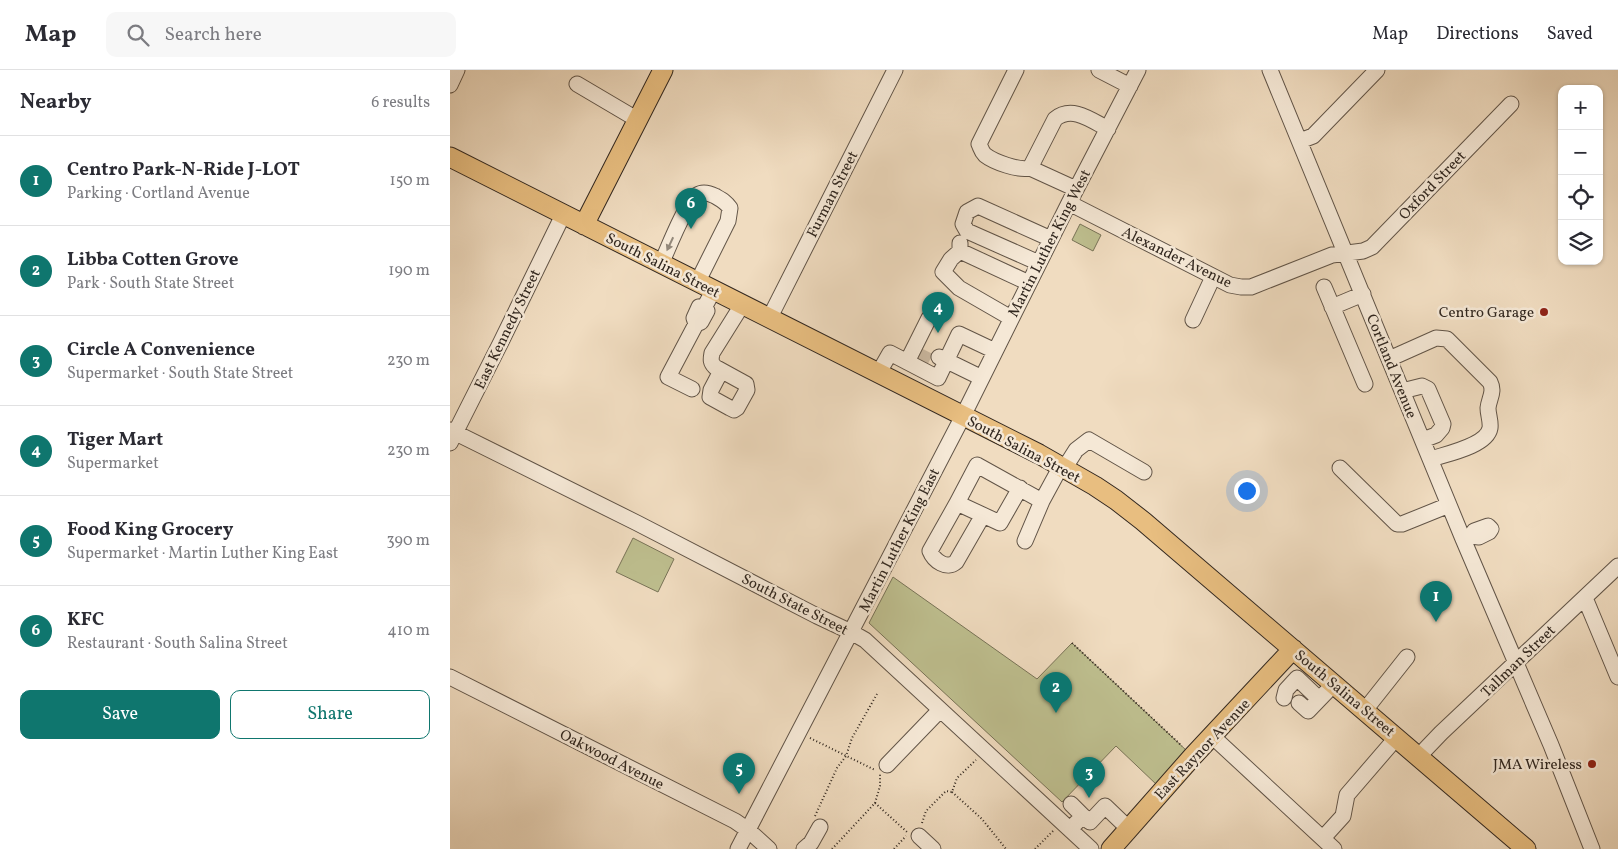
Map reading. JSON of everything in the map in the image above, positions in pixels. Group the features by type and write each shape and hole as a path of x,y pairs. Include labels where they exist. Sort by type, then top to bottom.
{"main road":[{"path":"584,225 663,70"},
{"name":"South Salina Street","path":"450,158 661,264 705,293 742,305 963,416 1109,495 1144,521 1526,849"},
{"name":"East Raynor Avenue","path":"1111,849 1193,756 1293,649"}],"street":[{"path":"450,85 458,70"},
{"name":"Furman Street","path":"769,319 895,70"},
{"path":"1016,70 979,144 981,151 987,156 1015,168 1024,170 1030,168 1076,189"},
{"path":"1099,70 1130,86"},
{"name":"Martin Luther King West","path":"963,416 1068,203 1138,70"},
{"name":"Cortland Avenue","path":"1270,70 1449,505 1467,537 1592,849"},
{"path":"1300,141 1313,136 1377,70"},
{"path":"577,84 638,120"},
{"name":"Oxford Street","path":"1346,254 1363,251 1372,247 1511,104"},
{"path":"1030,168 1055,119 1060,114 1072,112 1108,129"},
{"path":"661,264 687,209 697,195 708,193 723,200 730,208 728,221 705,293 694,318 696,324 668,377 692,389"},
{"name":"Alexander Avenue","path":"1068,203 1230,285 1251,287 1332,255 1346,254"},
{"path":"1039,264 967,230 963,224 967,212 978,206 1051,239"},
{"name":"East Kennedy Street","path":"452,435 501,342 563,214"},
{"path":"967,230 960,243 960,251 951,259 943,272 959,288 1012,318"},
{"path":"960,251 1029,284"},
{"path":"1193,320 1213,277"},
{"path":"1324,287 1365,384"},
{"path":"1332,307 1363,294"},
{"path":"721,371 711,363 712,353 742,305"},
{"path":"914,352 929,318"},
{"path":"935,403 944,384 940,366 959,334 995,351"},
{"path":"1389,359 1436,338 1447,339 1493,387 1488,408 1490,429 1487,434 1475,444 1431,460"},
{"path":"878,374 890,353 914,352 940,366 982,378"},
{"path":"1402,390 1422,386 1428,389 1442,428 1436,435 1423,440"},
{"name":"Martin Luther King East","path":"738,849 963,416"},
{"name":"South State Street","path":"452,435 865,640 1091,849"},
{"path":"1025,541 1042,501 1062,468 1076,450 1089,440 1144,472"},
{"path":"983,515 956,562 948,566 932,556 930,551 958,503 977,465 1042,501"},
{"path":"1340,468 1398,524 1449,505"},
{"path":"958,503 1000,524 1020,488"},
{"path":"1467,537 1479,536 1489,532 1492,528"},
{"name":"Tallman Street","path":"1419,756 1618,566"},
{"path":"1584,598 1618,677"},
{"path":"1365,710 1407,657"},
{"name":"Oakwood Avenue","path":"450,677 735,821 769,849"},
{"path":"1268,677 1293,701 1319,699 1334,684"},
{"path":"1293,701 1297,678 1319,699"},
{"path":"887,765 940,710"},
{"path":"1212,736 1334,849"},
{"path":"1323,838 1343,816 1347,795 1397,737"},
{"path":"1071,804 1090,822 1105,806 1129,829"},
{"path":"1066,826 1083,816"},
{"path":"804,849 811,843 820,827"},
{"path":"914,835 933,849"}],"path":[{"path":"1072,644 1193,756"},
{"path":"820,827 814,823 815,815 837,768 846,756 852,738 877,694"},
{"path":"798,733 880,772 880,786 875,803 834,849"},
{"path":"952,792 957,778 985,752"},
{"path":"875,803 914,835 926,811 946,792 952,792 982,819 1006,849"},
{"path":"1035,849 1066,826"}],"green space":[{"path":"1080,224 1101,235 1093,251 1072,240"},
{"path":"633,538 674,559 658,592 616,572"},
{"path":"893,577 1037,679 1072,643 1187,751 1157,785 1116,746 1062,802 869,623"}],"tunnel":[{"path":"916,354 936,364"}],"place":[{"name":"KFC","path":"691,229"},
{"name":"Centro Garage","path":"1544,312"},
{"name":"Tiger Mart","path":"938,333"},
{"name":"Centro Park-N-Ride J-LOT","path":"1436,622"},
{"name":"Libba Cotten Grove","path":"1056,713"},
{"name":"JMA Wireless","path":"1592,764"},
{"name":"Food King Grocery","path":"739,794"},
{"name":"Circle A Convenience","path":"1089,798"}]}
